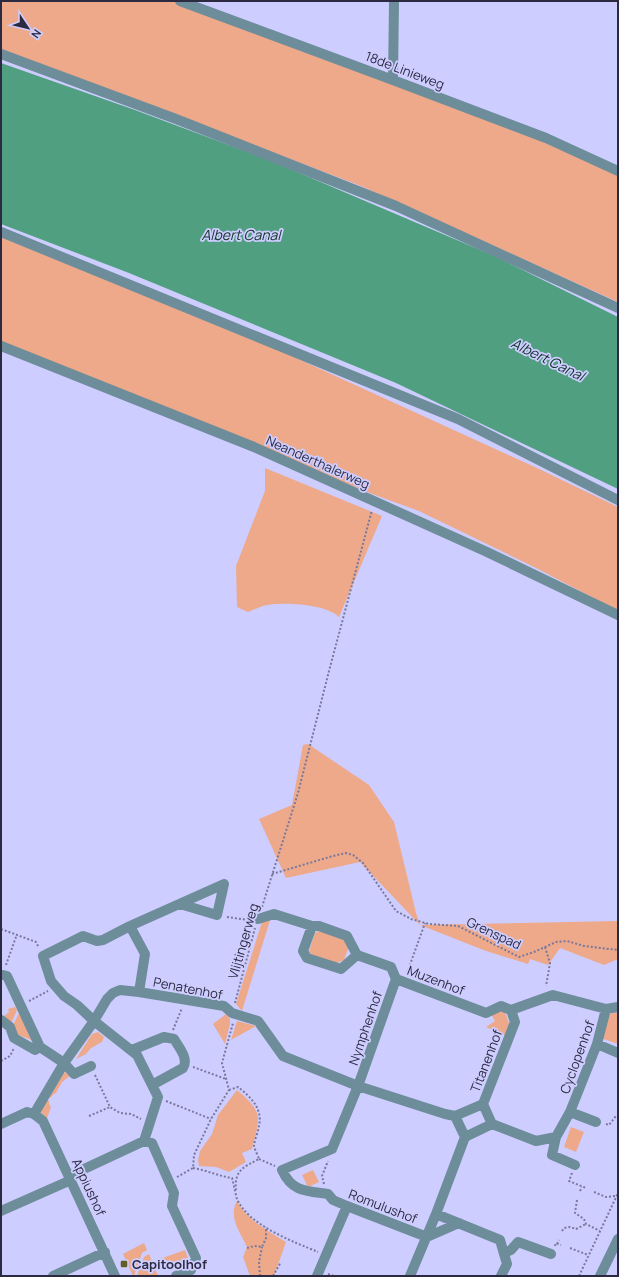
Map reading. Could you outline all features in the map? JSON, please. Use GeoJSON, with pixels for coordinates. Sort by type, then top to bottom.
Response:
{"type":"FeatureCollection","features":[{"type":"Feature","properties":{"kind":"street","name":"18de Linieweg"},"geometry":{"type":"LineString","coordinates":[[180,1],[546,138],[618,171]]}},
{"type":"Feature","properties":{"kind":"street"},"geometry":{"type":"LineString","coordinates":[[393,80],[394,1]]}},
{"type":"Feature","properties":{"kind":"street"},"geometry":{"type":"LineString","coordinates":[[1,54],[176,119],[396,206],[618,308]]}},
{"type":"Feature","properties":{"kind":"street"},"geometry":{"type":"LineString","coordinates":[[1,232],[458,418],[618,500]]}},
{"type":"Feature","properties":{"kind":"street","name":"Neanderthalerweg"},"geometry":{"type":"LineString","coordinates":[[1,346],[254,447],[487,552],[598,604],[618,615]]}},
{"type":"Feature","properties":{"kind":"street"},"geometry":{"type":"LineString","coordinates":[[144,1141],[158,1098],[137,1055],[64,996],[51,981],[43,956],[83,936],[97,941],[103,940],[130,926],[224,884],[217,915],[180,904]]}},
{"type":"Feature","properties":{"kind":"street"},"geometry":{"type":"LineString","coordinates":[[258,921],[274,914],[312,926],[319,926],[347,936],[357,956],[341,969],[307,958],[304,951],[312,926]]}},
{"type":"Feature","properties":{"kind":"street"},"geometry":{"type":"LineString","coordinates":[[130,926],[145,954],[139,992]]}},
{"type":"Feature","properties":{"kind":"street","name":"Muzenhof"},"geometry":{"type":"LineString","coordinates":[[357,956],[391,967],[400,980],[486,1013],[501,1006],[512,1010]]}},
{"type":"Feature","properties":{"kind":"street"},"geometry":{"type":"LineString","coordinates":[[2,975],[6,976],[40,1047],[64,1063],[74,1074],[91,1066]]}},
{"type":"Feature","properties":{"kind":"street","name":"Nymphenhof"},"geometry":{"type":"LineString","coordinates":[[358,1086],[400,980]]}},
{"type":"Feature","properties":{"kind":"street","name":"Penatenhof"},"geometry":{"type":"LineString","coordinates":[[34,1114],[64,1063],[108,999],[120,990],[224,1006],[232,1013],[258,1021],[283,1056],[358,1086],[455,1116]]}},
{"type":"Feature","properties":{"kind":"street"},"geometry":{"type":"LineString","coordinates":[[512,1010],[552,995],[606,1009],[618,1007]]}},
{"type":"Feature","properties":{"kind":"street","name":"Cyclopenhof"},"geometry":{"type":"LineString","coordinates":[[575,1164],[552,1155],[556,1137],[570,1112],[597,1044],[606,1009]]}},
{"type":"Feature","properties":{"kind":"street","name":"Titanenhof"},"geometry":{"type":"LineString","coordinates":[[455,1116],[483,1104],[514,1022],[512,1010]]}},
{"type":"Feature","properties":{"kind":"street"},"geometry":{"type":"LineString","coordinates":[[1,1020],[10,1027],[14,1038],[35,1050],[40,1047]]}},
{"type":"Feature","properties":{"kind":"street"},"geometry":{"type":"LineString","coordinates":[[132,1050],[164,1037],[174,1039],[185,1059],[185,1064],[183,1068],[152,1085]]}},
{"type":"Feature","properties":{"kind":"street"},"geometry":{"type":"LineString","coordinates":[[597,1044],[618,1053]]}},
{"type":"Feature","properties":{"kind":"street"},"geometry":{"type":"LineString","coordinates":[[328,1194],[304,1191],[294,1186],[287,1180],[282,1170],[332,1149],[358,1086]]}},
{"type":"Feature","properties":{"kind":"street"},"geometry":{"type":"LineString","coordinates":[[483,1104],[492,1124],[536,1141],[556,1137]]}},
{"type":"Feature","properties":{"kind":"street"},"geometry":{"type":"LineString","coordinates":[[1,1124],[26,1112],[34,1114]]}},
{"type":"Feature","properties":{"kind":"street","name":"Cyclopenhof"},"geometry":{"type":"LineString","coordinates":[[570,1112],[596,1122]]}},
{"type":"Feature","properties":{"kind":"street","name":"Appiushof"},"geometry":{"type":"LineString","coordinates":[[34,1114],[43,1121],[116,1276]]}},
{"type":"Feature","properties":{"kind":"street"},"geometry":{"type":"LineString","coordinates":[[455,1116],[465,1137]]}},
{"type":"Feature","properties":{"kind":"street"},"geometry":{"type":"LineString","coordinates":[[410,1276],[436,1214],[465,1137],[492,1124]]}},
{"type":"Feature","properties":{"kind":"street"},"geometry":{"type":"LineString","coordinates":[[1,1211],[144,1141],[152,1143],[174,1192],[172,1206],[196,1258],[192,1273],[176,1276]]}},
{"type":"Feature","properties":{"kind":"street","name":"Romulushof"},"geometry":{"type":"LineString","coordinates":[[328,1194],[333,1200],[426,1237]]}},
{"type":"Feature","properties":{"kind":"street"},"geometry":{"type":"LineString","coordinates":[[317,1276],[347,1206]]}},
{"type":"Feature","properties":{"kind":"street"},"geometry":{"type":"LineString","coordinates":[[436,1214],[500,1240],[507,1264],[501,1276]]}},
{"type":"Feature","properties":{"kind":"street"},"geometry":{"type":"LineString","coordinates":[[426,1237],[459,1223]]}},
{"type":"Feature","properties":{"kind":"street"},"geometry":{"type":"LineString","coordinates":[[600,1276],[618,1239]]}},
{"type":"Feature","properties":{"kind":"street"},"geometry":{"type":"LineString","coordinates":[[504,1253],[511,1250],[518,1242],[551,1254]]}},
{"type":"Feature","properties":{"kind":"street"},"geometry":{"type":"LineString","coordinates":[[53,1276],[65,1273],[105,1252]]}},
{"type":"Feature","properties":{"kind":"path","name":"Vlijtingerweg"},"geometry":{"type":"LineString","coordinates":[[228,1090],[222,1063],[233,1023],[232,1013],[272,874],[298,793],[329,671],[375,502]]}},
{"type":"Feature","properties":{"kind":"path","name":"Grenspad"},"geometry":{"type":"LineString","coordinates":[[272,874],[346,853],[353,855],[363,863],[396,911],[411,919],[425,923],[458,926],[519,957],[556,942],[567,941],[584,946],[618,950]]}},
{"type":"Feature","properties":{"kind":"path"},"geometry":{"type":"LineString","coordinates":[[217,915],[258,921]]}},
{"type":"Feature","properties":{"kind":"path"},"geometry":{"type":"LineString","coordinates":[[400,980],[425,923]]}},
{"type":"Feature","properties":{"kind":"path"},"geometry":{"type":"LineString","coordinates":[[1,929],[36,942],[43,956]]}},
{"type":"Feature","properties":{"kind":"path"},"geometry":{"type":"LineString","coordinates":[[2,975],[17,934]]}},
{"type":"Feature","properties":{"kind":"path"},"geometry":{"type":"LineString","coordinates":[[543,999],[550,962],[545,947]]}},
{"type":"Feature","properties":{"kind":"path"},"geometry":{"type":"LineString","coordinates":[[20,1005],[56,987]]}},
{"type":"Feature","properties":{"kind":"path"},"geometry":{"type":"LineString","coordinates":[[170,1038],[186,1000]]}},
{"type":"Feature","properties":{"kind":"path"},"geometry":{"type":"LineString","coordinates":[[1,1061],[10,1056],[17,1040]]}},
{"type":"Feature","properties":{"kind":"path"},"geometry":{"type":"LineString","coordinates":[[185,1064],[226,1079]]}},
{"type":"Feature","properties":{"kind":"path"},"geometry":{"type":"LineString","coordinates":[[91,1066],[110,1107],[120,1113],[131,1114],[150,1123]]}},
{"type":"Feature","properties":{"kind":"path"},"geometry":{"type":"LineString","coordinates":[[193,1168],[194,1155],[211,1119],[228,1090],[238,1087],[250,1097],[256,1105],[260,1115],[260,1124],[254,1146],[259,1159],[282,1170]]}},
{"type":"Feature","properties":{"kind":"path"},"geometry":{"type":"LineString","coordinates":[[158,1098],[211,1119]]}},
{"type":"Feature","properties":{"kind":"path"},"geometry":{"type":"LineString","coordinates":[[89,1116],[110,1107]]}},
{"type":"Feature","properties":{"kind":"path"},"geometry":{"type":"LineString","coordinates":[[596,1122],[609,1125],[616,1116],[618,1116]]}},
{"type":"Feature","properties":{"kind":"path"},"geometry":{"type":"LineString","coordinates":[[328,1194],[322,1176],[332,1149]]}},
{"type":"Feature","properties":{"kind":"path"},"geometry":{"type":"LineString","coordinates":[[238,1199],[236,1187],[237,1176],[242,1168],[259,1159]]}},
{"type":"Feature","properties":{"kind":"path"},"geometry":{"type":"LineString","coordinates":[[575,1164],[569,1181],[586,1188]]}},
{"type":"Feature","properties":{"kind":"path"},"geometry":{"type":"LineString","coordinates":[[169,1182],[193,1168],[232,1178],[238,1199],[244,1210],[256,1220],[286,1239],[326,1255]]}},
{"type":"Feature","properties":{"kind":"path"},"geometry":{"type":"LineString","coordinates":[[580,1191],[582,1187]]}},
{"type":"Feature","properties":{"kind":"path"},"geometry":{"type":"LineString","coordinates":[[594,1192],[606,1197],[617,1195]]}},
{"type":"Feature","properties":{"kind":"path"},"geometry":{"type":"LineString","coordinates":[[579,1276],[617,1195]]}},
{"type":"Feature","properties":{"kind":"path"},"geometry":{"type":"LineString","coordinates":[[577,1200],[575,1213],[584,1219],[586,1224],[600,1231]]}},
{"type":"Feature","properties":{"kind":"path"},"geometry":{"type":"LineString","coordinates":[[562,1231],[564,1228],[570,1226],[576,1229],[586,1224]]}},
{"type":"Feature","properties":{"kind":"path"},"geometry":{"type":"LineString","coordinates":[[260,1276],[259,1262],[262,1247],[266,1238],[266,1226]]}},
{"type":"Feature","properties":{"kind":"path"},"geometry":{"type":"LineString","coordinates":[[557,1244],[559,1240]]}},
{"type":"Feature","properties":{"kind":"path"},"geometry":{"type":"LineString","coordinates":[[246,1248],[254,1246],[262,1247]]}},
{"type":"Feature","properties":{"kind":"path"},"geometry":{"type":"LineString","coordinates":[[570,1248],[588,1255]]}},
{"type":"Feature","properties":{"kind":"path"},"geometry":{"type":"LineString","coordinates":[[273,1276],[281,1262]]}},
{"type":"Feature","properties":{"kind":"shaded area"},"geometry":{"type":"Polygon","coordinates":[[[1,1],[175,1],[255,30],[537,139],[618,175],[618,302],[361,186],[1,49],[1,1]]]}},
{"type":"Feature","properties":{"kind":"shaded area"},"geometry":{"type":"Polygon","coordinates":[[[1,237],[259,341],[537,468],[618,507],[618,611],[538,569],[419,511],[290,461],[1,343],[1,237]]]}},
{"type":"Feature","properties":{"kind":"shaded area"},"geometry":{"type":"Polygon","coordinates":[[[265,468],[382,516],[339,617],[324,609],[314,606],[280,604],[263,606],[248,612],[237,607],[236,566],[265,491],[265,468]]]}},
{"type":"Feature","properties":{"kind":"shaded area"},"geometry":{"type":"Polygon","coordinates":[[[308,744],[369,785],[394,822],[420,925],[360,862],[286,878],[259,819],[292,805],[303,745],[308,744]]]}},
{"type":"Feature","properties":{"kind":"shaded area"},"geometry":{"type":"Polygon","coordinates":[[[271,917],[242,1011],[236,1004],[262,922],[271,917]]]}},
{"type":"Feature","properties":{"kind":"shaded area"},"geometry":{"type":"Polygon","coordinates":[[[618,921],[618,959],[604,965],[560,948],[548,965],[530,959],[528,964],[486,951],[420,925],[618,921]]]}},
{"type":"Feature","properties":{"kind":"shaded area"},"geometry":{"type":"Polygon","coordinates":[[[321,930],[345,939],[349,946],[344,960],[337,963],[312,955],[309,951],[315,933],[321,930]]]}},
{"type":"Feature","properties":{"kind":"shaded area"},"geometry":{"type":"Polygon","coordinates":[[[15,1007],[17,1010],[11,1024],[3,1017],[9,1012],[8,1009],[15,1007]]]}},
{"type":"Feature","properties":{"kind":"shaded area"},"geometry":{"type":"Polygon","coordinates":[[[499,1009],[505,1012],[510,1026],[507,1036],[486,1027],[495,1021],[491,1014],[499,1009]]]}},
{"type":"Feature","properties":{"kind":"shaded area"},"geometry":{"type":"Polygon","coordinates":[[[20,1011],[34,1041],[16,1034],[12,1027],[20,1011]]]}},
{"type":"Feature","properties":{"kind":"shaded area"},"geometry":{"type":"Polygon","coordinates":[[[618,1012],[618,1044],[601,1038],[610,1014],[618,1012]]]}},
{"type":"Feature","properties":{"kind":"shaded area"},"geometry":{"type":"Polygon","coordinates":[[[226,1014],[230,1019],[230,1024],[225,1044],[213,1024],[226,1014]]]}},
{"type":"Feature","properties":{"kind":"shaded area"},"geometry":{"type":"Polygon","coordinates":[[[237,1021],[256,1026],[231,1040],[237,1021]]]}},
{"type":"Feature","properties":{"kind":"shaded area"},"geometry":{"type":"Polygon","coordinates":[[[98,1032],[104,1037],[102,1042],[91,1048],[86,1054],[76,1059],[92,1034],[98,1032]]]}},
{"type":"Feature","properties":{"kind":"shaded area"},"geometry":{"type":"Polygon","coordinates":[[[63,1071],[70,1076],[62,1082],[56,1093],[50,1098],[48,1096],[63,1071]]]}},
{"type":"Feature","properties":{"kind":"shaded area"},"geometry":{"type":"Polygon","coordinates":[[[237,1090],[251,1103],[258,1116],[252,1149],[242,1153],[246,1162],[229,1172],[216,1167],[199,1166],[198,1160],[200,1151],[212,1134],[218,1115],[237,1090]]]}},
{"type":"Feature","properties":{"kind":"shaded area"},"geometry":{"type":"Polygon","coordinates":[[[46,1099],[49,1101],[51,1107],[47,1118],[39,1111],[46,1099]]]}},
{"type":"Feature","properties":{"kind":"shaded area"},"geometry":{"type":"Polygon","coordinates":[[[571,1127],[584,1132],[576,1152],[564,1147],[571,1127]]]}},
{"type":"Feature","properties":{"kind":"shaded area"},"geometry":{"type":"Polygon","coordinates":[[[313,1170],[319,1182],[308,1187],[302,1175],[313,1170]]]}},
{"type":"Feature","properties":{"kind":"shaded area"},"geometry":{"type":"Polygon","coordinates":[[[237,1201],[246,1214],[265,1229],[286,1242],[274,1276],[250,1276],[243,1257],[247,1247],[234,1219],[237,1201]]]}},
{"type":"Feature","properties":{"kind":"shaded area"},"geometry":{"type":"Polygon","coordinates":[[[144,1243],[147,1250],[142,1253],[133,1276],[123,1254],[144,1243]]]}},
{"type":"Feature","properties":{"kind":"shaded area"},"geometry":{"type":"Polygon","coordinates":[[[185,1250],[188,1258],[160,1268],[157,1260],[185,1250]]]}},
{"type":"Feature","properties":{"kind":"shaded area"},"geometry":{"type":"Polygon","coordinates":[[[149,1254],[158,1276],[137,1276],[144,1257],[149,1254]]]}},
{"type":"Feature","properties":{"kind":"water","name":"Albert Canal"},"geometry":{"type":"Polygon","coordinates":[[[1,63],[135,110],[269,160],[492,255],[618,317],[618,489],[396,383],[129,273],[1,224],[1,63]]]}},
{"type":"Feature","properties":{"kind":"place","name":"Capitoolhof"},"geometry":{"type":"Point","coordinates":[124,1264]}}]}
